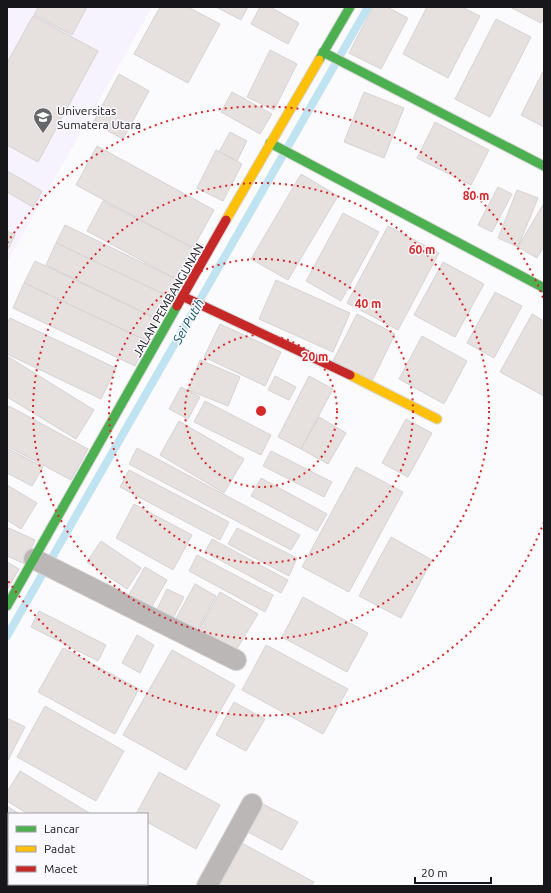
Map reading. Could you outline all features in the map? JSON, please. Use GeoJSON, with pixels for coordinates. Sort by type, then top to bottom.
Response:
{"type":"FeatureCollection","features":[{"type":"Feature","properties":{"kind":"street","name":"JALAN PEMBANGUNAN"},"geometry":{"type":"LineString","coordinates":[[7,606],[42,563],[186,298],[273,144],[327,55],[350,7]]}},
{"type":"Feature","properties":{"kind":"street"},"geometry":{"type":"LineString","coordinates":[[327,55],[544,166]]}},
{"type":"Feature","properties":{"kind":"street"},"geometry":{"type":"LineString","coordinates":[[273,144],[544,288]]}},
{"type":"Feature","properties":{"kind":"street"},"geometry":{"type":"LineString","coordinates":[[186,298],[384,391],[437,419]]}},
{"type":"Feature","properties":{"kind":"street"},"geometry":{"type":"LineString","coordinates":[[42,563],[236,660]]}},
{"type":"Feature","properties":{"kind":"street"},"geometry":{"type":"LineString","coordinates":[[207,886],[252,804]]}},
{"type":"Feature","properties":{"kind":"shaded area","name":"Universitas Sumatera Utara"},"geometry":{"type":"Polygon","coordinates":[[[7,7],[152,7],[7,262],[7,7]]]}},
{"type":"Feature","properties":{"kind":"building"},"geometry":{"type":"Polygon","coordinates":[[[38,7],[87,7],[72,35],[34,15],[38,7]]]}},
{"type":"Feature","properties":{"kind":"building"},"geometry":{"type":"Polygon","coordinates":[[[160,7],[188,7],[220,24],[188,83],[134,54],[160,7]]]}},
{"type":"Feature","properties":{"kind":"building"},"geometry":{"type":"Polygon","coordinates":[[[216,7],[248,7],[241,20],[216,7]]]}},
{"type":"Feature","properties":{"kind":"building"},"geometry":{"type":"Polygon","coordinates":[[[260,7],[270,7],[299,23],[288,44],[251,24],[260,7]]]}},
{"type":"Feature","properties":{"kind":"building"},"geometry":{"type":"Polygon","coordinates":[[[373,7],[387,7],[408,18],[381,69],[349,53],[373,7]]]}},
{"type":"Feature","properties":{"kind":"building"},"geometry":{"type":"Polygon","coordinates":[[[427,7],[462,7],[480,16],[448,78],[403,54],[427,7]]]}},
{"type":"Feature","properties":{"kind":"building"},"geometry":{"type":"Polygon","coordinates":[[[510,7],[544,7],[544,18],[541,23],[510,7]]]}},
{"type":"Feature","properties":{"kind":"building"},"geometry":{"type":"Polygon","coordinates":[[[33,16],[98,51],[38,162],[7,145],[7,63],[33,16]]]}},
{"type":"Feature","properties":{"kind":"building"},"geometry":{"type":"Polygon","coordinates":[[[496,19],[531,37],[490,117],[455,99],[496,19]]]}},
{"type":"Feature","properties":{"kind":"building"},"geometry":{"type":"Polygon","coordinates":[[[270,50],[297,64],[274,110],[247,97],[270,50]]]}},
{"type":"Feature","properties":{"kind":"building"},"geometry":{"type":"Polygon","coordinates":[[[544,70],[544,127],[521,115],[544,70]]]}},
{"type":"Feature","properties":{"kind":"building"},"geometry":{"type":"Polygon","coordinates":[[[119,74],[149,91],[123,139],[93,123],[119,74]]]}},
{"type":"Feature","properties":{"kind":"building"},"geometry":{"type":"Polygon","coordinates":[[[232,92],[272,114],[260,134],[221,112],[232,92]]]}},
{"type":"Feature","properties":{"kind":"building"},"geometry":{"type":"Polygon","coordinates":[[[364,92],[404,108],[384,158],[344,142],[364,92]]]}},
{"type":"Feature","properties":{"kind":"building"},"geometry":{"type":"Polygon","coordinates":[[[435,122],[489,150],[471,185],[417,158],[435,122]]]}},
{"type":"Feature","properties":{"kind":"building"},"geometry":{"type":"Polygon","coordinates":[[[230,132],[247,141],[237,161],[219,152],[230,132]]]}},
{"type":"Feature","properties":{"kind":"building"},"geometry":{"type":"Polygon","coordinates":[[[97,146],[214,210],[193,248],[76,185],[97,146]]]}},
{"type":"Feature","properties":{"kind":"building"},"geometry":{"type":"Polygon","coordinates":[[[216,150],[242,164],[223,201],[197,188],[216,150]]]}},
{"type":"Feature","properties":{"kind":"building"},"geometry":{"type":"Polygon","coordinates":[[[7,171],[42,191],[33,207],[7,192],[7,171]]]}},
{"type":"Feature","properties":{"kind":"building"},"geometry":{"type":"Polygon","coordinates":[[[301,174],[338,196],[288,280],[251,259],[301,174]]]}},
{"type":"Feature","properties":{"kind":"building"},"geometry":{"type":"Polygon","coordinates":[[[498,187],[512,194],[492,232],[478,225],[498,187]]]}},
{"type":"Feature","properties":{"kind":"building"},"geometry":{"type":"Polygon","coordinates":[[[517,190],[538,198],[518,247],[498,238],[517,190]]]}},
{"type":"Feature","properties":{"kind":"building"},"geometry":{"type":"Polygon","coordinates":[[[103,201],[193,248],[176,279],[87,231],[103,201]]]}},
{"type":"Feature","properties":{"kind":"building"},"geometry":{"type":"Polygon","coordinates":[[[544,203],[544,246],[537,258],[518,247],[544,203]]]}},
{"type":"Feature","properties":{"kind":"building"},"geometry":{"type":"Polygon","coordinates":[[[343,213],[379,232],[341,301],[306,281],[343,213]]]}},
{"type":"Feature","properties":{"kind":"building"},"geometry":{"type":"Polygon","coordinates":[[[65,225],[176,279],[168,296],[56,243],[65,225]]]}},
{"type":"Feature","properties":{"kind":"building"},"geometry":{"type":"Polygon","coordinates":[[[388,226],[439,253],[398,330],[347,303],[388,226]]]}},
{"type":"Feature","properties":{"kind":"building"},"geometry":{"type":"Polygon","coordinates":[[[7,231],[15,235],[7,251],[7,231]]]}},
{"type":"Feature","properties":{"kind":"building"},"geometry":{"type":"Polygon","coordinates":[[[56,243],[168,296],[157,319],[46,265],[56,243]]]}},
{"type":"Feature","properties":{"kind":"building"},"geometry":{"type":"Polygon","coordinates":[[[35,261],[157,319],[147,341],[24,283],[35,261]]]}},
{"type":"Feature","properties":{"kind":"building"},"geometry":{"type":"Polygon","coordinates":[[[443,262],[484,284],[455,337],[414,315],[443,262]]]}},
{"type":"Feature","properties":{"kind":"building"},"geometry":{"type":"Polygon","coordinates":[[[276,280],[350,313],[333,352],[259,319],[276,280]]]}},
{"type":"Feature","properties":{"kind":"building"},"geometry":{"type":"Polygon","coordinates":[[[24,283],[147,341],[135,366],[13,308],[24,283]]]}},
{"type":"Feature","properties":{"kind":"building"},"geometry":{"type":"Polygon","coordinates":[[[495,292],[522,306],[494,358],[467,343],[495,292]]]}},
{"type":"Feature","properties":{"kind":"building"},"geometry":{"type":"Polygon","coordinates":[[[357,314],[395,334],[372,381],[333,361],[357,314]]]}},
{"type":"Feature","properties":{"kind":"building"},"geometry":{"type":"Polygon","coordinates":[[[532,314],[544,321],[544,396],[500,372],[532,314]]]}},
{"type":"Feature","properties":{"kind":"building"},"geometry":{"type":"Polygon","coordinates":[[[10,318],[116,368],[101,399],[7,354],[7,324],[10,318]]]}},
{"type":"Feature","properties":{"kind":"building"},"geometry":{"type":"Polygon","coordinates":[[[220,324],[281,352],[265,386],[204,357],[220,324]]]}},
{"type":"Feature","properties":{"kind":"building"},"geometry":{"type":"Polygon","coordinates":[[[422,336],[467,361],[444,404],[399,379],[422,336]]]}},
{"type":"Feature","properties":{"kind":"building"},"geometry":{"type":"Polygon","coordinates":[[[7,356],[94,410],[76,439],[7,397],[7,356]]]}},
{"type":"Feature","properties":{"kind":"building"},"geometry":{"type":"Polygon","coordinates":[[[200,360],[240,377],[228,406],[188,390],[200,360]]]}},
{"type":"Feature","properties":{"kind":"building"},"geometry":{"type":"Polygon","coordinates":[[[275,376],[296,387],[289,400],[268,390],[275,376]]]}},
{"type":"Feature","properties":{"kind":"building"},"geometry":{"type":"Polygon","coordinates":[[[309,376],[333,389],[301,449],[278,437],[309,376]]]}},
{"type":"Feature","properties":{"kind":"building"},"geometry":{"type":"Polygon","coordinates":[[[181,387],[200,397],[188,419],[169,409],[181,387]]]}},
{"type":"Feature","properties":{"kind":"building"},"geometry":{"type":"Polygon","coordinates":[[[205,401],[271,435],[261,455],[194,422],[205,401]]]}},
{"type":"Feature","properties":{"kind":"building"},"geometry":{"type":"Polygon","coordinates":[[[9,406],[88,449],[71,480],[7,446],[7,410],[9,406]]]}},
{"type":"Feature","properties":{"kind":"building"},"geometry":{"type":"Polygon","coordinates":[[[319,417],[346,433],[328,464],[301,449],[319,417]]]}},
{"type":"Feature","properties":{"kind":"building"},"geometry":{"type":"Polygon","coordinates":[[[406,419],[432,433],[408,477],[382,463],[406,419]]]}},
{"type":"Feature","properties":{"kind":"building"},"geometry":{"type":"Polygon","coordinates":[[[179,421],[244,459],[224,493],[160,455],[179,421]]]}},
{"type":"Feature","properties":{"kind":"building"},"geometry":{"type":"Polygon","coordinates":[[[7,448],[43,467],[32,486],[7,473],[7,448]]]}},
{"type":"Feature","properties":{"kind":"building"},"geometry":{"type":"Polygon","coordinates":[[[137,448],[300,535],[291,550],[129,464],[137,448]]]}},
{"type":"Feature","properties":{"kind":"building"},"geometry":{"type":"Polygon","coordinates":[[[271,451],[332,482],[324,497],[263,466],[271,451]]]}},
{"type":"Feature","properties":{"kind":"building"},"geometry":{"type":"Polygon","coordinates":[[[356,467],[403,492],[349,592],[302,567],[356,467]]]}},
{"type":"Feature","properties":{"kind":"building"},"geometry":{"type":"Polygon","coordinates":[[[129,470],[229,522],[220,540],[120,487],[129,470]]]}},
{"type":"Feature","properties":{"kind":"building"},"geometry":{"type":"Polygon","coordinates":[[[261,478],[327,514],[317,531],[251,496],[261,478]]]}},
{"type":"Feature","properties":{"kind":"building"},"geometry":{"type":"Polygon","coordinates":[[[7,485],[37,503],[21,529],[7,520],[7,485]]]}},
{"type":"Feature","properties":{"kind":"building"},"geometry":{"type":"Polygon","coordinates":[[[134,504],[192,535],[173,570],[116,538],[134,504]]]}},
{"type":"Feature","properties":{"kind":"building"},"geometry":{"type":"Polygon","coordinates":[[[9,528],[35,540],[25,564],[7,556],[7,533],[9,528]]]}},
{"type":"Feature","properties":{"kind":"building"},"geometry":{"type":"Polygon","coordinates":[[[237,528],[297,558],[289,576],[228,544],[237,528]]]}},
{"type":"Feature","properties":{"kind":"building"},"geometry":{"type":"Polygon","coordinates":[[[391,537],[432,560],[401,618],[359,596],[391,537]]]}},
{"type":"Feature","properties":{"kind":"building"},"geometry":{"type":"Polygon","coordinates":[[[212,539],[288,580],[281,593],[205,552],[212,539]]]}},
{"type":"Feature","properties":{"kind":"building"},"geometry":{"type":"Polygon","coordinates":[[[101,541],[141,568],[127,589],[87,562],[101,541]]]}},
{"type":"Feature","properties":{"kind":"building"},"geometry":{"type":"Polygon","coordinates":[[[197,555],[273,595],[265,612],[189,571],[197,555]]]}},
{"type":"Feature","properties":{"kind":"building"},"geometry":{"type":"Polygon","coordinates":[[[7,562],[19,569],[7,590],[7,562]]]}},
{"type":"Feature","properties":{"kind":"building"},"geometry":{"type":"Polygon","coordinates":[[[145,567],[167,580],[148,613],[126,600],[145,567]]]}},
{"type":"Feature","properties":{"kind":"building"},"geometry":{"type":"Polygon","coordinates":[[[195,584],[216,596],[195,634],[174,622],[195,584]]]}},
{"type":"Feature","properties":{"kind":"building"},"geometry":{"type":"Polygon","coordinates":[[[167,589],[184,597],[170,624],[154,615],[167,589]]]}},
{"type":"Feature","properties":{"kind":"building"},"geometry":{"type":"Polygon","coordinates":[[[220,592],[258,614],[235,652],[198,631],[220,592]]]}},
{"type":"Feature","properties":{"kind":"building"},"geometry":{"type":"Polygon","coordinates":[[[303,597],[368,633],[347,672],[282,637],[303,597]]]}},
{"type":"Feature","properties":{"kind":"building"},"geometry":{"type":"Polygon","coordinates":[[[39,611],[106,645],[98,661],[31,627],[39,611]]]}},
{"type":"Feature","properties":{"kind":"building"},"geometry":{"type":"Polygon","coordinates":[[[137,635],[154,645],[140,673],[122,663],[137,635]]]}},
{"type":"Feature","properties":{"kind":"building"},"geometry":{"type":"Polygon","coordinates":[[[266,645],[348,689],[323,734],[242,690],[266,645]]]}},
{"type":"Feature","properties":{"kind":"building"},"geometry":{"type":"Polygon","coordinates":[[[63,648],[139,689],[115,734],[38,692],[63,648]]]}},
{"type":"Feature","properties":{"kind":"building"},"geometry":{"type":"Polygon","coordinates":[[[172,650],[235,685],[186,770],[123,735],[172,650]]]}},
{"type":"Feature","properties":{"kind":"building"},"geometry":{"type":"Polygon","coordinates":[[[234,702],[265,719],[246,751],[216,735],[234,702]]]}},
{"type":"Feature","properties":{"kind":"building"},"geometry":{"type":"Polygon","coordinates":[[[45,706],[124,751],[96,801],[17,757],[45,706]]]}},
{"type":"Feature","properties":{"kind":"building"},"geometry":{"type":"Polygon","coordinates":[[[7,718],[25,727],[7,762],[7,718]]]}},
{"type":"Feature","properties":{"kind":"building"},"geometry":{"type":"Polygon","coordinates":[[[20,771],[89,813],[26,813],[7,801],[7,792],[20,771]]]}},
{"type":"Feature","properties":{"kind":"building"},"geometry":{"type":"Polygon","coordinates":[[[159,772],[220,805],[196,849],[148,823],[148,813],[137,813],[159,772]]]}},
{"type":"Feature","properties":{"kind":"building"},"geometry":{"type":"Polygon","coordinates":[[[259,802],[298,822],[282,850],[244,830],[259,802]]]}},
{"type":"Feature","properties":{"kind":"building"},"geometry":{"type":"Polygon","coordinates":[[[7,806],[18,813],[8,813],[7,831],[7,806]]]}},
{"type":"Feature","properties":{"kind":"building"},"geometry":{"type":"Polygon","coordinates":[[[7,836],[8,860],[7,862],[7,836]]]}},
{"type":"Feature","properties":{"kind":"building"},"geometry":{"type":"Polygon","coordinates":[[[238,841],[314,882],[311,886],[214,886],[238,841]]]}},
{"type":"Feature","properties":{"kind":"building"},"geometry":{"type":"Polygon","coordinates":[[[8,869],[8,882],[7,881],[8,869]]]}},
{"type":"Feature","properties":{"kind":"building"},"geometry":{"type":"Polygon","coordinates":[[[14,885],[56,886],[16,886],[14,885]]]}},
{"type":"Feature","properties":{"kind":"building"},"geometry":{"type":"Polygon","coordinates":[[[148,885],[150,886],[102,886],[148,885]]]}},
{"type":"Feature","properties":{"kind":"waterway","name":"Sei Putih"},"geometry":{"type":"LineString","coordinates":[[7,636],[368,7]]}},
{"type":"Feature","properties":{"kind":"traffic: fast"},"geometry":{"type":"LineString","coordinates":[[319,60],[350,7]]}},
{"type":"Feature","properties":{"kind":"traffic: fast"},"geometry":{"type":"LineString","coordinates":[[323,52],[544,166]]}},
{"type":"Feature","properties":{"kind":"traffic: fast"},"geometry":{"type":"LineString","coordinates":[[270,143],[544,288]]}},
{"type":"Feature","properties":{"kind":"traffic: fast"},"geometry":{"type":"LineString","coordinates":[[7,606],[177,306]]}},
{"type":"Feature","properties":{"kind":"traffic: slow"},"geometry":{"type":"LineString","coordinates":[[226,220],[319,60]]}},
{"type":"Feature","properties":{"kind":"traffic: slow"},"geometry":{"type":"LineString","coordinates":[[350,375],[437,419]]}},
{"type":"Feature","properties":{"kind":"traffic: jam"},"geometry":{"type":"LineString","coordinates":[[177,306],[226,220]]}},
{"type":"Feature","properties":{"kind":"traffic: jam"},"geometry":{"type":"LineString","coordinates":[[184,297],[350,375]]}},
{"type":"Feature","properties":{"kind":"place","name":"Universitas Sumatera Utara"},"geometry":{"type":"Point","coordinates":[43,134]}}]}
